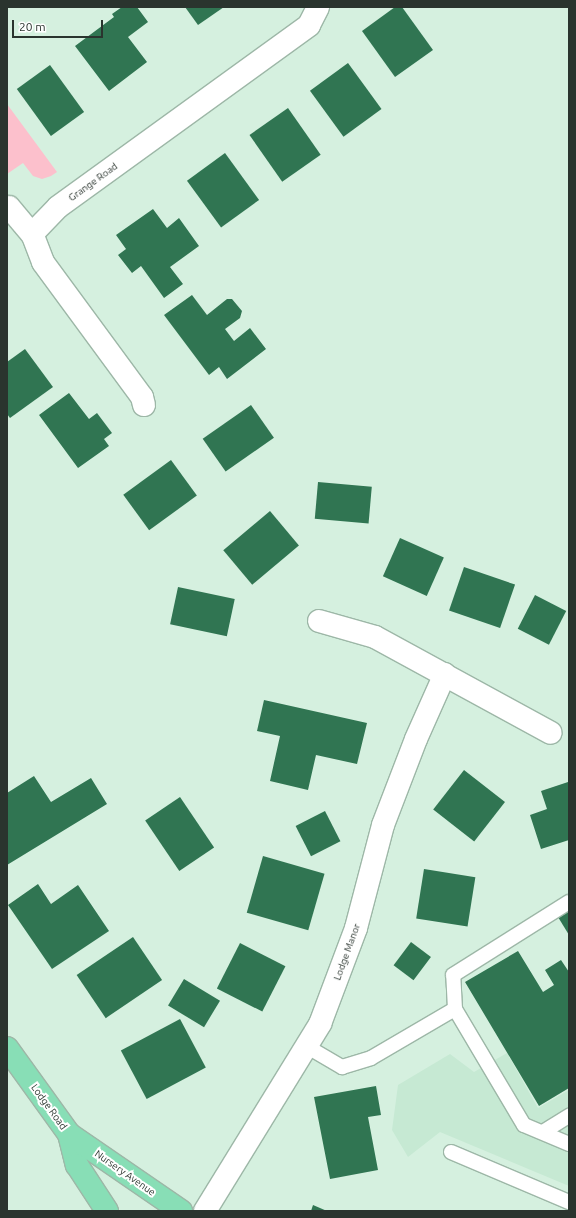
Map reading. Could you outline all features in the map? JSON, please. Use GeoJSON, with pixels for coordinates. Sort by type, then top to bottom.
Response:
{"type":"FeatureCollection","features":[{"type":"Feature","properties":{"kind":"main road","name":"Lodge Road"},"geometry":{"type":"LineString","coordinates":[[7,1048],[69,1134],[77,1165],[107,1211]]}},
{"type":"Feature","properties":{"kind":"main road","name":"Nursery Avenue"},"geometry":{"type":"LineString","coordinates":[[69,1134],[181,1211]]}},
{"type":"Feature","properties":{"kind":"street","name":"Grange Road"},"geometry":{"type":"LineString","coordinates":[[32,234],[58,207],[309,26],[318,7]]}},
{"type":"Feature","properties":{"kind":"street"},"geometry":{"type":"LineString","coordinates":[[9,207],[32,234],[43,262],[142,397],[144,405]]}},
{"type":"Feature","properties":{"kind":"street"},"geometry":{"type":"LineString","coordinates":[[320,621],[375,637],[551,733]]}},
{"type":"Feature","properties":{"kind":"street","name":"Lodge Manor"},"geometry":{"type":"LineString","coordinates":[[205,1211],[320,1024],[356,928],[383,825],[416,739],[445,674]]}},
{"type":"Feature","properties":{"kind":"lane"},"geometry":{"type":"LineString","coordinates":[[569,902],[453,975],[455,1009],[524,1125],[569,1144]]}},
{"type":"Feature","properties":{"kind":"lane"},"geometry":{"type":"LineString","coordinates":[[306,1046],[342,1067],[371,1058],[455,1009]]}},
{"type":"Feature","properties":{"kind":"lane"},"geometry":{"type":"LineString","coordinates":[[543,1132],[569,1116]]}},
{"type":"Feature","properties":{"kind":"lane"},"geometry":{"type":"LineString","coordinates":[[451,1152],[569,1202]]}},
{"type":"Feature","properties":{"kind":"shaded area"},"geometry":{"type":"Polygon","coordinates":[[[7,104],[57,172],[42,179],[33,176],[23,163],[7,174],[7,104]]]}},
{"type":"Feature","properties":{"kind":"shaded area"},"geometry":{"type":"Polygon","coordinates":[[[507,1053],[538,1108],[569,1090],[569,1186],[440,1132],[408,1157],[392,1130],[398,1085],[450,1054],[474,1072],[507,1053]]]}},
{"type":"Feature","properties":{"kind":"building"},"geometry":{"type":"Polygon","coordinates":[[[122,7],[137,7],[148,22],[128,37],[147,62],[109,91],[75,46],[114,17],[112,14],[122,7]]]}},
{"type":"Feature","properties":{"kind":"building"},"geometry":{"type":"Polygon","coordinates":[[[185,7],[224,7],[198,25],[185,7]]]}},
{"type":"Feature","properties":{"kind":"building"},"geometry":{"type":"Polygon","coordinates":[[[395,7],[402,7],[433,50],[395,77],[362,31],[395,7]]]}},
{"type":"Feature","properties":{"kind":"building"},"geometry":{"type":"Polygon","coordinates":[[[348,63],[382,109],[343,137],[310,91],[348,63]]]}},
{"type":"Feature","properties":{"kind":"building"},"geometry":{"type":"Polygon","coordinates":[[[50,65],[84,112],[51,136],[17,89],[50,65]]]}},
{"type":"Feature","properties":{"kind":"building"},"geometry":{"type":"Polygon","coordinates":[[[288,108],[321,155],[282,182],[249,135],[288,108]]]}},
{"type":"Feature","properties":{"kind":"building"},"geometry":{"type":"Polygon","coordinates":[[[225,153],[259,200],[221,228],[187,181],[225,153]]]}},
{"type":"Feature","properties":{"kind":"building"},"geometry":{"type":"Polygon","coordinates":[[[153,209],[167,228],[179,218],[199,246],[170,267],[183,284],[164,298],[141,266],[132,273],[118,255],[126,249],[116,235],[153,209]]]}},
{"type":"Feature","properties":{"kind":"building"},"geometry":{"type":"Polygon","coordinates":[[[192,295],[207,315],[227,299],[232,299],[242,311],[240,318],[225,329],[234,341],[250,328],[266,349],[227,379],[219,367],[209,375],[164,315],[192,295]]]}},
{"type":"Feature","properties":{"kind":"building"},"geometry":{"type":"Polygon","coordinates":[[[25,349],[53,387],[10,418],[7,414],[7,362],[25,349]]]}},
{"type":"Feature","properties":{"kind":"building"},"geometry":{"type":"Polygon","coordinates":[[[69,393],[89,419],[97,413],[112,433],[104,439],[109,446],[78,468],[39,415],[69,393]]]}},
{"type":"Feature","properties":{"kind":"building"},"geometry":{"type":"Polygon","coordinates":[[[251,405],[274,438],[226,472],[203,439],[251,405]]]}},
{"type":"Feature","properties":{"kind":"building"},"geometry":{"type":"Polygon","coordinates":[[[171,460],[197,496],[149,530],[123,495],[171,460]]]}},
{"type":"Feature","properties":{"kind":"building"},"geometry":{"type":"Polygon","coordinates":[[[318,482],[372,487],[369,524],[315,519],[318,482]]]}},
{"type":"Feature","properties":{"kind":"building"},"geometry":{"type":"Polygon","coordinates":[[[270,511],[299,545],[252,585],[223,550],[270,511]]]}},
{"type":"Feature","properties":{"kind":"building"},"geometry":{"type":"Polygon","coordinates":[[[400,538],[444,558],[427,596],[383,576],[400,538]]]}},
{"type":"Feature","properties":{"kind":"building"},"geometry":{"type":"Polygon","coordinates":[[[464,567],[515,585],[500,628],[449,610],[464,567]]]}},
{"type":"Feature","properties":{"kind":"building"},"geometry":{"type":"Polygon","coordinates":[[[178,587],[235,599],[227,636],[170,624],[178,587]]]}},
{"type":"Feature","properties":{"kind":"building"},"geometry":{"type":"Polygon","coordinates":[[[535,595],[566,611],[549,645],[518,629],[535,595]]]}},
{"type":"Feature","properties":{"kind":"building"},"geometry":{"type":"Polygon","coordinates":[[[264,700],[367,723],[357,764],[316,755],[308,790],[270,781],[280,736],[257,731],[264,700]]]}},
{"type":"Feature","properties":{"kind":"building"},"geometry":{"type":"Polygon","coordinates":[[[464,770],[505,802],[474,841],[433,809],[464,770]]]}},
{"type":"Feature","properties":{"kind":"building"},"geometry":{"type":"Polygon","coordinates":[[[34,776],[51,802],[91,778],[107,804],[7,865],[7,793],[34,776]]]}},
{"type":"Feature","properties":{"kind":"building"},"geometry":{"type":"Polygon","coordinates":[[[568,782],[569,840],[541,849],[530,815],[547,809],[541,791],[568,782]]]}},
{"type":"Feature","properties":{"kind":"building"},"geometry":{"type":"Polygon","coordinates":[[[180,797],[214,848],[179,871],[145,820],[180,797]]]}},
{"type":"Feature","properties":{"kind":"building"},"geometry":{"type":"Polygon","coordinates":[[[325,811],[340,841],[311,856],[296,826],[325,811]]]}},
{"type":"Feature","properties":{"kind":"building"},"geometry":{"type":"Polygon","coordinates":[[[263,856],[325,874],[308,930],[247,913],[263,856]]]}},
{"type":"Feature","properties":{"kind":"building"},"geometry":{"type":"Polygon","coordinates":[[[424,869],[475,877],[468,927],[416,918],[424,869]]]}},
{"type":"Feature","properties":{"kind":"building"},"geometry":{"type":"Polygon","coordinates":[[[38,884],[51,904],[78,885],[109,931],[52,969],[8,905],[38,884]]]}},
{"type":"Feature","properties":{"kind":"building"},"geometry":{"type":"Polygon","coordinates":[[[569,911],[569,935],[558,917],[569,911]]]}},
{"type":"Feature","properties":{"kind":"building"},"geometry":{"type":"Polygon","coordinates":[[[133,937],[162,980],[106,1018],[77,975],[133,937]]]}},
{"type":"Feature","properties":{"kind":"building"},"geometry":{"type":"Polygon","coordinates":[[[411,942],[431,957],[414,980],[394,965],[411,942]]]}},
{"type":"Feature","properties":{"kind":"building"},"geometry":{"type":"Polygon","coordinates":[[[240,943],[285,966],[262,1012],[217,988],[240,943]]]}},
{"type":"Feature","properties":{"kind":"building"},"geometry":{"type":"Polygon","coordinates":[[[518,951],[543,992],[554,985],[545,970],[561,960],[569,972],[569,1088],[539,1106],[465,982],[518,951]]]}},
{"type":"Feature","properties":{"kind":"building"},"geometry":{"type":"Polygon","coordinates":[[[184,979],[220,1001],[204,1027],[168,1006],[184,979]]]}},
{"type":"Feature","properties":{"kind":"building"},"geometry":{"type":"Polygon","coordinates":[[[180,1019],[206,1068],[147,1099],[121,1050],[180,1019]]]}},
{"type":"Feature","properties":{"kind":"building"},"geometry":{"type":"Polygon","coordinates":[[[376,1086],[381,1115],[368,1117],[378,1170],[330,1179],[314,1097],[376,1086]]]}},
{"type":"Feature","properties":{"kind":"building"},"geometry":{"type":"Polygon","coordinates":[[[313,1205],[327,1211],[311,1211],[313,1205]]]}}]}
